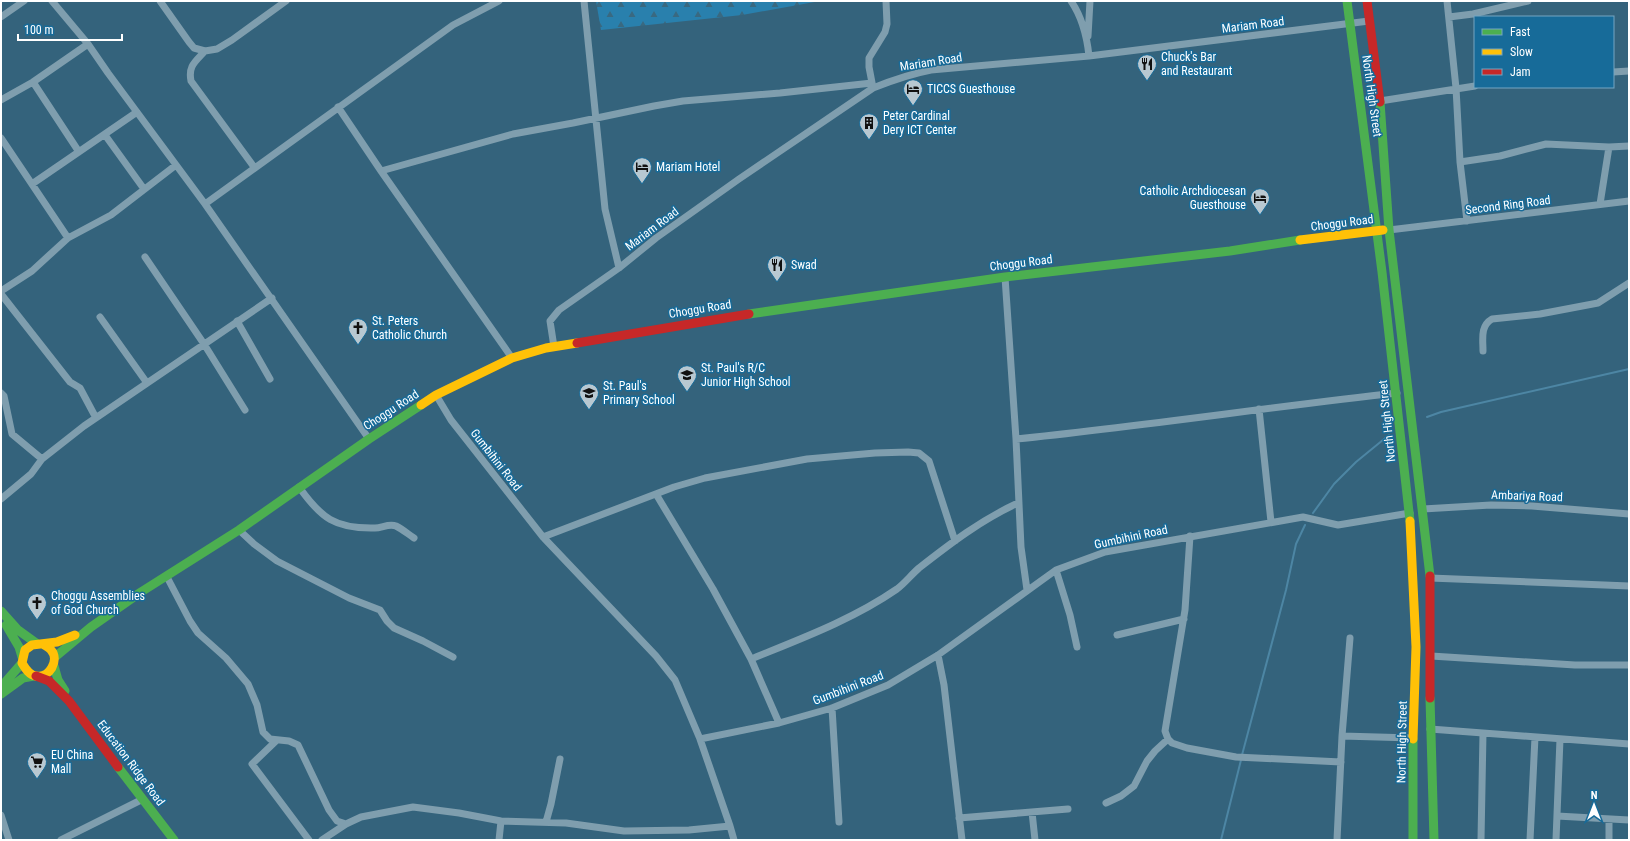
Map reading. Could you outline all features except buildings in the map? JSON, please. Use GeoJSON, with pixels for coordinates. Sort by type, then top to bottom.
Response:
{"type":"FeatureCollection","features":[{"type":"Feature","properties":{"kind":"main road","name":"North High Street"},"geometry":{"type":"LineString","coordinates":[[1347,1],[1362,110],[1410,513],[1416,632],[1413,738],[1413,840]]}},
{"type":"Feature","properties":{"kind":"main road","name":"North High Street"},"geometry":{"type":"LineString","coordinates":[[1366,1],[1380,101],[1389,230],[1430,578],[1430,728],[1434,840]]}},
{"type":"Feature","properties":{"kind":"main road","name":"Choggu Road"},"geometry":{"type":"LineString","coordinates":[[54,661],[91,627],[141,592],[167,577],[239,530],[299,486],[369,439],[436,395],[512,358],[554,347],[707,320],[1005,277],[1230,251],[1314,238],[1389,230]]}},
{"type":"Feature","properties":{"kind":"main road"},"geometry":{"type":"LineString","coordinates":[[1,611],[18,630],[39,644],[51,649],[54,661],[47,674],[22,678],[1,694]]}},
{"type":"Feature","properties":{"kind":"main road"},"geometry":{"type":"LineString","coordinates":[[1,618],[16,640],[28,673],[35,676]]}},
{"type":"Feature","properties":{"kind":"main road","name":"Choggu Road"},"geometry":{"type":"LineString","coordinates":[[39,644],[56,643],[91,627]]}},
{"type":"Feature","properties":{"kind":"main road"},"geometry":{"type":"LineString","coordinates":[[1,687],[14,673],[22,660],[24,651],[29,646],[39,644]]}},
{"type":"Feature","properties":{"kind":"main road","name":"Education Ridge Road"},"geometry":{"type":"LineString","coordinates":[[54,661],[58,680],[69,700],[174,840]]}},
{"type":"Feature","properties":{"kind":"main road","name":"Education Ridge Road"},"geometry":{"type":"LineString","coordinates":[[35,676],[49,681],[69,700]]}},
{"type":"Feature","properties":{"kind":"street"},"geometry":{"type":"LineString","coordinates":[[1,17],[24,1]]}},
{"type":"Feature","properties":{"kind":"street"},"geometry":{"type":"LineString","coordinates":[[52,1],[88,44],[205,204],[369,439]]}},
{"type":"Feature","properties":{"kind":"street"},"geometry":{"type":"LineString","coordinates":[[160,1],[194,48],[205,51],[217,48],[232,40],[286,1]]}},
{"type":"Feature","properties":{"kind":"street"},"geometry":{"type":"LineString","coordinates":[[205,204],[254,167],[453,25],[500,1]]}},
{"type":"Feature","properties":{"kind":"street"},"geometry":{"type":"LineString","coordinates":[[584,1],[605,208],[619,268]]}},
{"type":"Feature","properties":{"kind":"street"},"geometry":{"type":"LineString","coordinates":[[381,171],[513,134],[654,106],[683,101],[872,85],[869,58],[885,32],[887,24],[886,1]]}},
{"type":"Feature","properties":{"kind":"street"},"geometry":{"type":"LineString","coordinates":[[1071,1],[1077,10],[1087,40],[1089,56]]}},
{"type":"Feature","properties":{"kind":"street"},"geometry":{"type":"LineString","coordinates":[[1087,40],[1090,1]]}},
{"type":"Feature","properties":{"kind":"street"},"geometry":{"type":"LineString","coordinates":[[1447,1],[1456,88],[1460,162],[1467,221]]}},
{"type":"Feature","properties":{"kind":"street"},"geometry":{"type":"LineString","coordinates":[[1449,17],[1473,14],[1528,1]]}},
{"type":"Feature","properties":{"kind":"street","name":"Mariam Road"},"geometry":{"type":"LineString","coordinates":[[554,347],[550,322],[559,310],[619,268],[656,238],[872,85],[908,74],[931,70],[1089,56],[1369,21]]}},
{"type":"Feature","properties":{"kind":"street"},"geometry":{"type":"LineString","coordinates":[[1,100],[33,82],[88,44]]}},
{"type":"Feature","properties":{"kind":"street"},"geometry":{"type":"LineString","coordinates":[[205,51],[191,66],[191,81],[254,167]]}},
{"type":"Feature","properties":{"kind":"street"},"geometry":{"type":"LineString","coordinates":[[1614,72],[1629,71]]}},
{"type":"Feature","properties":{"kind":"street"},"geometry":{"type":"LineString","coordinates":[[33,82],[80,152]]}},
{"type":"Feature","properties":{"kind":"street"},"geometry":{"type":"LineString","coordinates":[[1380,101],[1474,86]]}},
{"type":"Feature","properties":{"kind":"street"},"geometry":{"type":"LineString","coordinates":[[338,107],[512,358]]}},
{"type":"Feature","properties":{"kind":"street"},"geometry":{"type":"LineString","coordinates":[[32,184],[137,112]]}},
{"type":"Feature","properties":{"kind":"street"},"geometry":{"type":"LineString","coordinates":[[105,134],[144,189]]}},
{"type":"Feature","properties":{"kind":"street"},"geometry":{"type":"LineString","coordinates":[[1,138],[68,238]]}},
{"type":"Feature","properties":{"kind":"street"},"geometry":{"type":"LineString","coordinates":[[1460,162],[1500,156],[1546,144],[1609,147],[1629,146]]}},
{"type":"Feature","properties":{"kind":"street"},"geometry":{"type":"LineString","coordinates":[[1600,204],[1609,147]]}},
{"type":"Feature","properties":{"kind":"street"},"geometry":{"type":"LineString","coordinates":[[96,418],[80,388],[70,382],[1,292],[32,270],[68,238],[111,215],[176,165]]}},
{"type":"Feature","properties":{"kind":"street","name":"Second Ring Road"},"geometry":{"type":"LineString","coordinates":[[1389,230],[1629,201]]}},
{"type":"Feature","properties":{"kind":"street"},"geometry":{"type":"LineString","coordinates":[[145,257],[204,344],[245,410]]}},
{"type":"Feature","properties":{"kind":"street"},"geometry":{"type":"LineString","coordinates":[[1005,277],[1016,439],[1021,547],[1027,590]]}},
{"type":"Feature","properties":{"kind":"street"},"geometry":{"type":"LineString","coordinates":[[1483,351],[1483,329],[1486,322],[1492,319],[1540,314],[1598,303],[1629,283]]}},
{"type":"Feature","properties":{"kind":"street"},"geometry":{"type":"LineString","coordinates":[[1,499],[30,474],[42,459],[96,418],[272,298]]}},
{"type":"Feature","properties":{"kind":"street"},"geometry":{"type":"LineString","coordinates":[[100,317],[147,384]]}},
{"type":"Feature","properties":{"kind":"street"},"geometry":{"type":"LineString","coordinates":[[237,322],[270,378]]}},
{"type":"Feature","properties":{"kind":"street"},"geometry":{"type":"LineString","coordinates":[[1,393],[4,396],[12,434],[42,459]]}},
{"type":"Feature","properties":{"kind":"street"},"geometry":{"type":"LineString","coordinates":[[1016,439],[1094,431],[1259,409],[1396,394]]}},
{"type":"Feature","properties":{"kind":"street","name":"Gumbihini Road"},"geometry":{"type":"LineString","coordinates":[[436,395],[451,420],[542,537],[656,656],[675,680],[700,740],[734,840]]}},
{"type":"Feature","properties":{"kind":"street"},"geometry":{"type":"LineString","coordinates":[[1259,409],[1271,522]]}},
{"type":"Feature","properties":{"kind":"street"},"geometry":{"type":"LineString","coordinates":[[542,537],[656,494],[705,478],[807,459],[875,453],[908,452],[919,453],[929,461],[955,541]]}},
{"type":"Feature","properties":{"kind":"street"},"geometry":{"type":"LineString","coordinates":[[299,486],[311,505],[321,515],[328,519],[356,528],[377,528],[391,525],[396,526],[414,538]]}},
{"type":"Feature","properties":{"kind":"street"},"geometry":{"type":"LineString","coordinates":[[656,494],[713,589],[751,659],[779,723]]}},
{"type":"Feature","properties":{"kind":"street"},"geometry":{"type":"LineString","coordinates":[[751,659],[831,625],[872,605],[898,588],[918,570],[973,527],[1018,503]]}},
{"type":"Feature","properties":{"kind":"street","name":"Ambariya Road"},"geometry":{"type":"LineString","coordinates":[[1423,509],[1491,505],[1532,506],[1629,514]]}},
{"type":"Feature","properties":{"kind":"street","name":"Gumbihini Road"},"geometry":{"type":"LineString","coordinates":[[700,740],[779,723],[832,708],[888,685],[938,656],[1056,570],[1105,552],[1303,517],[1338,525],[1410,513]]}},
{"type":"Feature","properties":{"kind":"street"},"geometry":{"type":"LineString","coordinates":[[239,530],[254,544],[277,561],[349,598],[380,610],[387,621],[394,628],[453,657]]}},
{"type":"Feature","properties":{"kind":"street"},"geometry":{"type":"LineString","coordinates":[[1190,536],[1184,619],[1165,730],[1168,739],[1172,743],[1187,748],[1236,757],[1341,762]]}},
{"type":"Feature","properties":{"kind":"street"},"geometry":{"type":"LineString","coordinates":[[1056,570],[1078,647]]}},
{"type":"Feature","properties":{"kind":"street"},"geometry":{"type":"LineString","coordinates":[[167,577],[198,633],[226,658],[248,684],[257,706],[263,732],[270,739],[289,741],[298,745],[329,810],[338,821],[346,824]]}},
{"type":"Feature","properties":{"kind":"street"},"geometry":{"type":"LineString","coordinates":[[1430,578],[1629,586]]}},
{"type":"Feature","properties":{"kind":"street"},"geometry":{"type":"LineString","coordinates":[[1117,635],[1184,619]]}},
{"type":"Feature","properties":{"kind":"street"},"geometry":{"type":"LineString","coordinates":[[1337,840],[1342,736],[1350,638]]}},
{"type":"Feature","properties":{"kind":"street"},"geometry":{"type":"LineString","coordinates":[[938,656],[944,685],[962,840]]}},
{"type":"Feature","properties":{"kind":"street"},"geometry":{"type":"LineString","coordinates":[[1431,656],[1568,664],[1629,665]]}},
{"type":"Feature","properties":{"kind":"street"},"geometry":{"type":"LineString","coordinates":[[832,708],[839,822]]}},
{"type":"Feature","properties":{"kind":"street"},"geometry":{"type":"LineString","coordinates":[[1430,728],[1629,744]]}},
{"type":"Feature","properties":{"kind":"street"},"geometry":{"type":"LineString","coordinates":[[1480,840],[1483,733]]}},
{"type":"Feature","properties":{"kind":"street"},"geometry":{"type":"LineString","coordinates":[[1342,736],[1413,738]]}},
{"type":"Feature","properties":{"kind":"street"},"geometry":{"type":"LineString","coordinates":[[1530,840],[1535,737]]}},
{"type":"Feature","properties":{"kind":"street"},"geometry":{"type":"LineString","coordinates":[[1106,803],[1121,796],[1134,786],[1147,761],[1168,739]]}},
{"type":"Feature","properties":{"kind":"street"},"geometry":{"type":"LineString","coordinates":[[1556,840],[1560,739]]}},
{"type":"Feature","properties":{"kind":"street"},"geometry":{"type":"LineString","coordinates":[[277,740],[252,764],[309,840]]}},
{"type":"Feature","properties":{"kind":"street"},"geometry":{"type":"LineString","coordinates":[[546,822],[552,804],[560,759]]}},
{"type":"Feature","properties":{"kind":"street"},"geometry":{"type":"LineString","coordinates":[[61,840],[143,799]]}},
{"type":"Feature","properties":{"kind":"street"},"geometry":{"type":"LineString","coordinates":[[322,840],[346,824],[361,817],[413,807],[459,813],[501,821],[546,822],[624,831],[689,830],[730,826]]}},
{"type":"Feature","properties":{"kind":"street"},"geometry":{"type":"LineString","coordinates":[[959,818],[1068,809]]}},
{"type":"Feature","properties":{"kind":"street"},"geometry":{"type":"LineString","coordinates":[[1032,812],[1035,840]]}},
{"type":"Feature","properties":{"kind":"street"},"geometry":{"type":"LineString","coordinates":[[1,816],[9,840]]}},
{"type":"Feature","properties":{"kind":"street"},"geometry":{"type":"LineString","coordinates":[[1556,816],[1629,820]]}},
{"type":"Feature","properties":{"kind":"street"},"geometry":{"type":"LineString","coordinates":[[1609,820],[1609,840]]}},
{"type":"Feature","properties":{"kind":"street"},"geometry":{"type":"LineString","coordinates":[[499,840],[501,821]]}},
{"type":"Feature","properties":{"kind":"green space"},"geometry":{"type":"Polygon","coordinates":[[[596,1],[820,1],[742,15],[601,30],[596,1]]]}},
{"type":"Feature","properties":{"kind":"waterway"},"geometry":{"type":"LineString","coordinates":[[1427,417],[1441,412],[1629,369]]}},
{"type":"Feature","properties":{"kind":"waterway"},"geometry":{"type":"LineString","coordinates":[[1313,513],[1334,484],[1356,462],[1389,435]]}},
{"type":"Feature","properties":{"kind":"waterway"},"geometry":{"type":"LineString","coordinates":[[1242,755],[1286,590],[1296,544],[1305,525]]}},
{"type":"Feature","properties":{"kind":"waterway"},"geometry":{"type":"LineString","coordinates":[[1221,840],[1241,760]]}},
{"type":"Feature","properties":{"kind":"traffic: fast"},"geometry":{"type":"LineString","coordinates":[[1347,1],[1382,272],[1410,521]]}},
{"type":"Feature","properties":{"kind":"traffic: fast"},"geometry":{"type":"LineString","coordinates":[[1380,102],[1389,230],[1430,576]]}},
{"type":"Feature","properties":{"kind":"traffic: fast"},"geometry":{"type":"LineString","coordinates":[[749,314],[1005,277],[1230,251],[1300,240]]}},
{"type":"Feature","properties":{"kind":"traffic: fast"},"geometry":{"type":"LineString","coordinates":[[55,657],[91,627],[141,592],[239,530],[369,439],[421,405]]}},
{"type":"Feature","properties":{"kind":"traffic: fast"},"geometry":{"type":"LineString","coordinates":[[1,611],[18,630],[36,643]]}},
{"type":"Feature","properties":{"kind":"traffic: fast"},"geometry":{"type":"LineString","coordinates":[[6,625],[19,647],[22,657]]}},
{"type":"Feature","properties":{"kind":"traffic: fast"},"geometry":{"type":"LineString","coordinates":[[1,687],[22,663]]}},
{"type":"Feature","properties":{"kind":"traffic: fast"},"geometry":{"type":"LineString","coordinates":[[54,666],[58,680],[65,691]]}},
{"type":"Feature","properties":{"kind":"traffic: fast"},"geometry":{"type":"LineString","coordinates":[[1,694],[23,678],[34,676]]}},
{"type":"Feature","properties":{"kind":"traffic: fast"},"geometry":{"type":"LineString","coordinates":[[1430,698],[1434,840]]}},
{"type":"Feature","properties":{"kind":"traffic: fast"},"geometry":{"type":"LineString","coordinates":[[1413,739],[1413,840]]}},
{"type":"Feature","properties":{"kind":"traffic: fast"},"geometry":{"type":"LineString","coordinates":[[118,767],[174,840]]}},
{"type":"Feature","properties":{"kind":"traffic: slow"},"geometry":{"type":"LineString","coordinates":[[1300,240],[1383,230]]}},
{"type":"Feature","properties":{"kind":"traffic: slow"},"geometry":{"type":"LineString","coordinates":[[421,405],[436,395],[512,358],[546,348],[577,343]]}},
{"type":"Feature","properties":{"kind":"traffic: slow"},"geometry":{"type":"LineString","coordinates":[[1410,521],[1416,647],[1413,739]]}},
{"type":"Feature","properties":{"kind":"traffic: slow"},"geometry":{"type":"LineString","coordinates":[[43,644],[50,649],[53,654],[54,663],[52,668],[45,675],[36,676],[31,674],[22,663],[25,650],[32,645],[57,642],[75,635]]}},
{"type":"Feature","properties":{"kind":"traffic: jam"},"geometry":{"type":"LineString","coordinates":[[1367,1],[1380,102]]}},
{"type":"Feature","properties":{"kind":"traffic: jam"},"geometry":{"type":"LineString","coordinates":[[577,343],[749,314]]}},
{"type":"Feature","properties":{"kind":"traffic: jam"},"geometry":{"type":"LineString","coordinates":[[1430,576],[1430,698]]}},
{"type":"Feature","properties":{"kind":"traffic: jam"},"geometry":{"type":"LineString","coordinates":[[36,676],[49,681],[69,701],[118,767]]}},
{"type":"Feature","properties":{"kind":"place","name":"Chuck's Bar and Restaurant"},"geometry":{"type":"Point","coordinates":[1147,81]}},
{"type":"Feature","properties":{"kind":"place","name":"TICCS Guesthouse"},"geometry":{"type":"Point","coordinates":[913,106]}},
{"type":"Feature","properties":{"kind":"place","name":"Peter Cardinal Dery ICT Center"},"geometry":{"type":"Point","coordinates":[869,140]}},
{"type":"Feature","properties":{"kind":"place","name":"Mariam Hotel"},"geometry":{"type":"Point","coordinates":[642,184]}},
{"type":"Feature","properties":{"kind":"place","name":"Catholic Archdiocesan Guesthouse"},"geometry":{"type":"Point","coordinates":[1260,215]}},
{"type":"Feature","properties":{"kind":"place","name":"Swad"},"geometry":{"type":"Point","coordinates":[777,282]}},
{"type":"Feature","properties":{"kind":"place","name":"St. Peters Catholic Church"},"geometry":{"type":"Point","coordinates":[358,345]}},
{"type":"Feature","properties":{"kind":"place","name":"St. Paul's R/C Junior High School"},"geometry":{"type":"Point","coordinates":[687,392]}},
{"type":"Feature","properties":{"kind":"place","name":"St. Paul's Primary School"},"geometry":{"type":"Point","coordinates":[589,410]}},
{"type":"Feature","properties":{"kind":"place","name":"Choggu Assemblies of God Church"},"geometry":{"type":"Point","coordinates":[37,620]}},
{"type":"Feature","properties":{"kind":"place","name":"EU China Mall"},"geometry":{"type":"Point","coordinates":[37,779]}}]}
